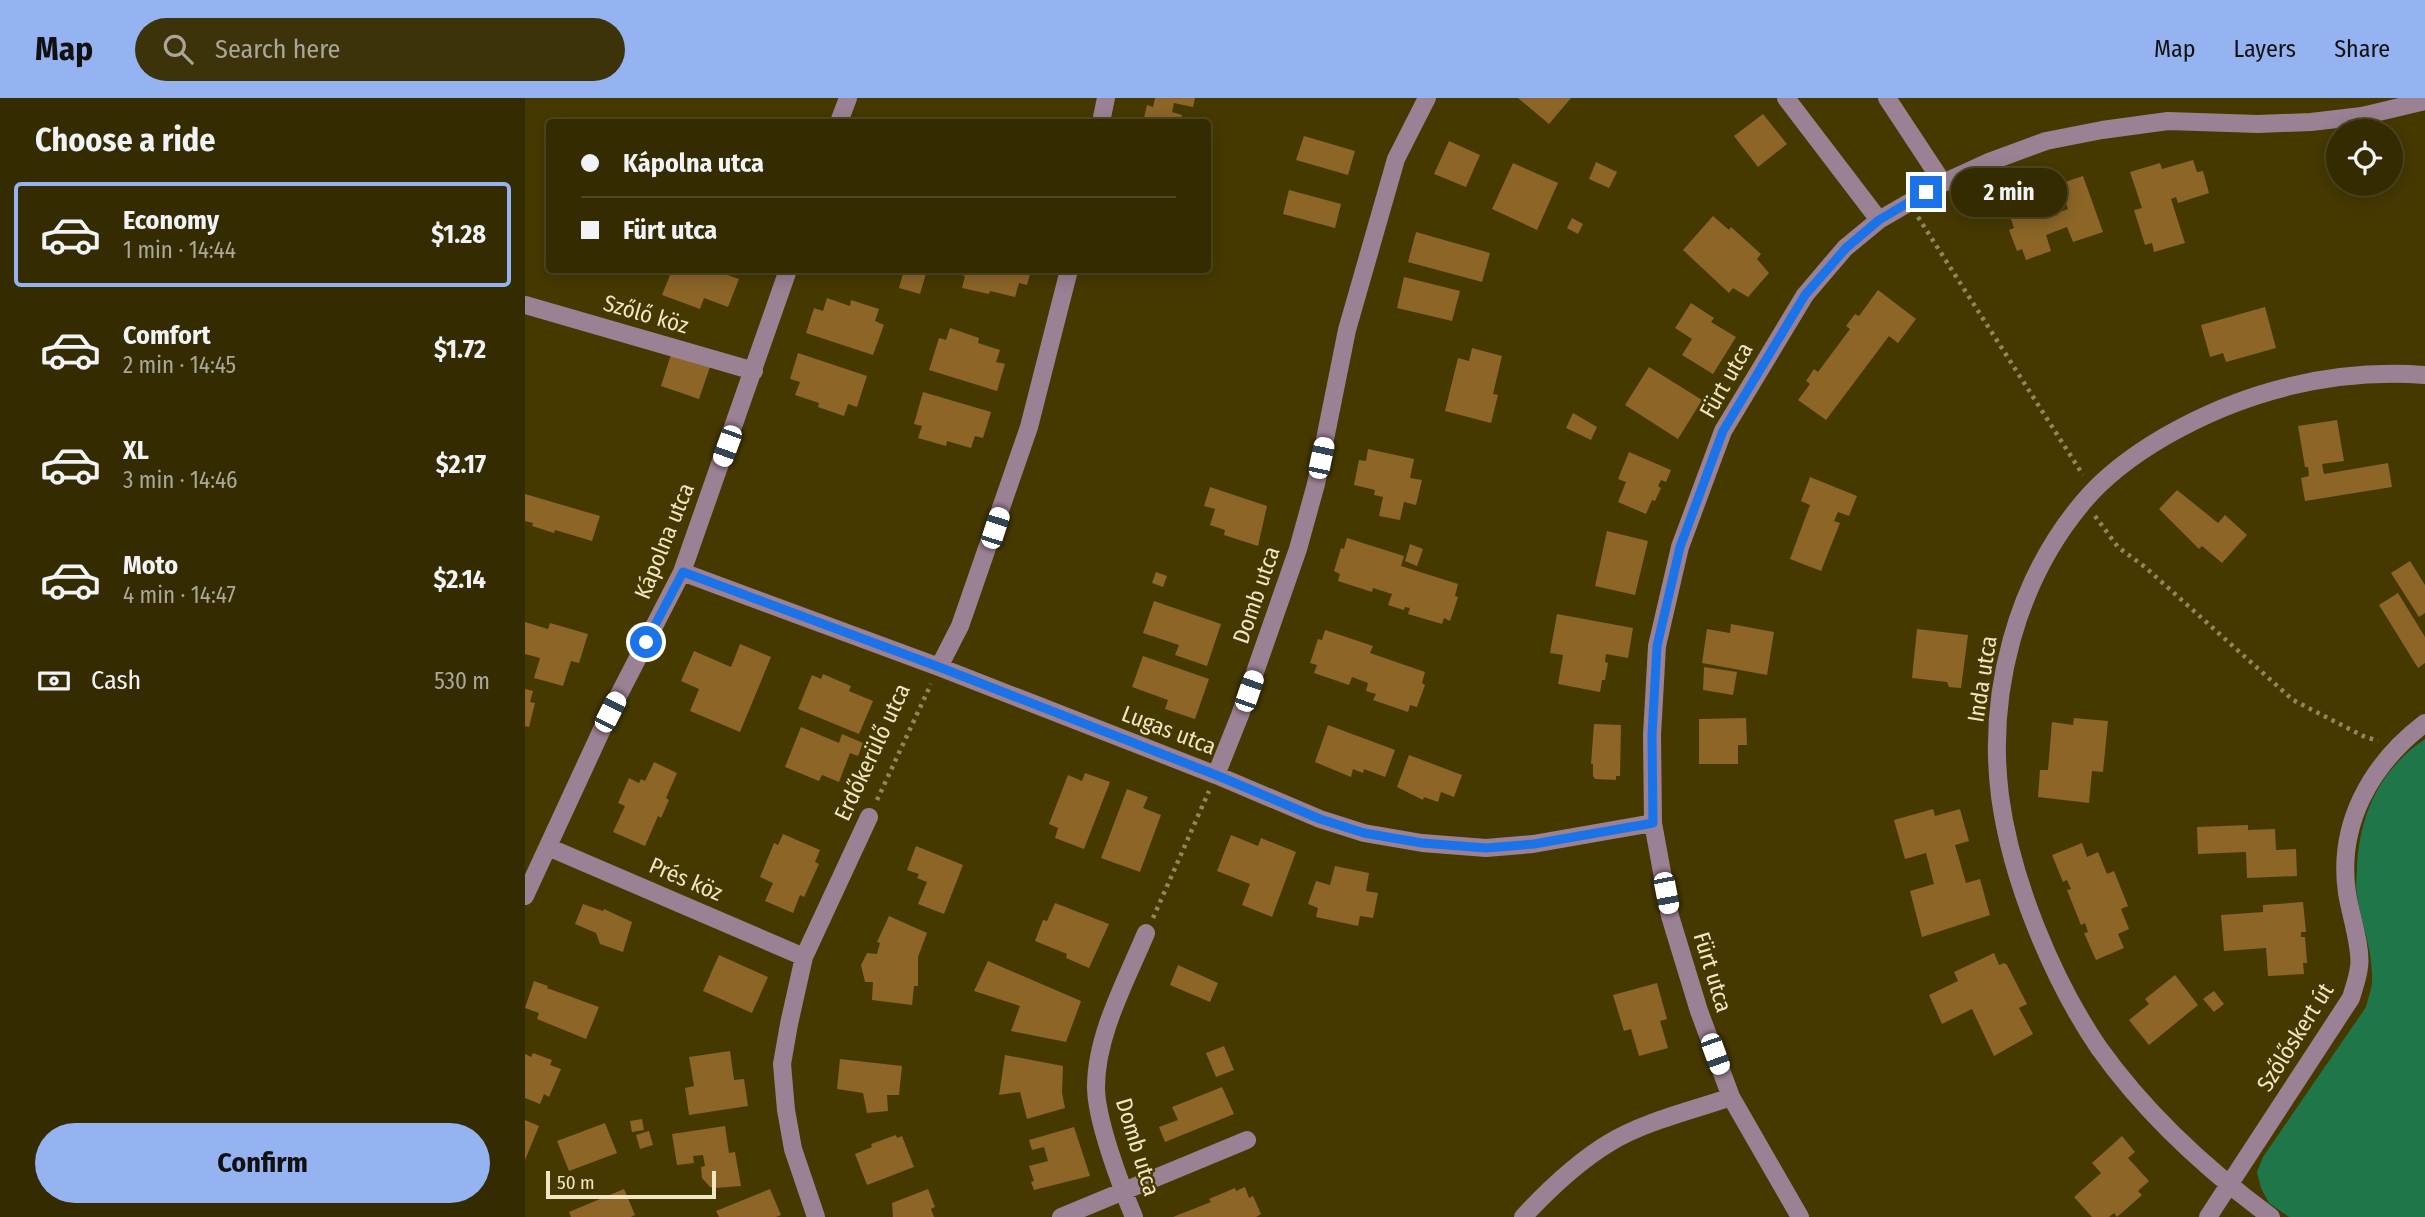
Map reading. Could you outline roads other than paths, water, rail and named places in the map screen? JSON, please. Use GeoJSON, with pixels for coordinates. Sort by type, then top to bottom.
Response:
{"type":"FeatureCollection","features":[{"type":"Feature","properties":{"kind":"street"},"geometry":{"type":"LineString","coordinates":[[840,119],[848,98]]}},
{"type":"Feature","properties":{"kind":"street"},"geometry":{"type":"LineString","coordinates":[[1102,119],[1106,98]]}},
{"type":"Feature","properties":{"kind":"street","name":"Domb utca"},"geometry":{"type":"LineString","coordinates":[[1216,775],[1298,549],[1316,484],[1347,330],[1396,159],[1427,98]]}},
{"type":"Feature","properties":{"kind":"street"},"geometry":{"type":"LineString","coordinates":[[1786,98],[1879,220]]}},
{"type":"Feature","properties":{"kind":"street"},"geometry":{"type":"LineString","coordinates":[[1887,98],[1943,183]]}},
{"type":"Feature","properties":{"kind":"street","name":"Fürt utca"},"geometry":{"type":"LineString","coordinates":[[1800,1217],[1731,1097],[1699,1012],[1670,916],[1653,823],[1652,735],[1657,646],[1680,547],[1723,431],[1805,295],[1846,248],[1879,220],[1943,183],[2046,141],[2102,130],[2168,121],[2258,124],[2311,122],[2362,116],[2425,101]]}},
{"type":"Feature","properties":{"kind":"street","name":"Kápolna utca"},"geometry":{"type":"LineString","coordinates":[[525,896],[610,712],[683,572],[786,273]]}},
{"type":"Feature","properties":{"kind":"street","name":"Erdőkerülő utca"},"geometry":{"type":"LineString","coordinates":[[939,667],[960,626],[1029,427],[1068,273]]}},
{"type":"Feature","properties":{"kind":"street","name":"Szőlő köz"},"geometry":{"type":"LineString","coordinates":[[525,305],[754,371]]}},
{"type":"Feature","properties":{"kind":"street","name":"Inda utca"},"geometry":{"type":"LineString","coordinates":[[2271,1217],[2229,1186],[2168,1129],[2128,1086],[2098,1046],[2073,1004],[2038,935],[2011,850],[2000,796],[1997,739],[2000,690],[2011,640],[2028,593],[2055,540],[2088,496],[2121,466],[2172,433],[2222,407],[2260,394],[2301,383],[2349,376],[2402,373],[2425,375]]}},
{"type":"Feature","properties":{"kind":"street","name":"Lugas utca"},"geometry":{"type":"LineString","coordinates":[[683,572],[939,667],[1216,775],[1320,819],[1364,833],[1422,843],[1486,848],[1534,844],[1653,823]]}},
{"type":"Feature","properties":{"kind":"street","name":"Szőlőskert út"},"geometry":{"type":"LineString","coordinates":[[2208,1217],[2351,998],[2360,965],[2347,890],[2346,855],[2350,827],[2362,793],[2379,767],[2425,723]]}},
{"type":"Feature","properties":{"kind":"street","name":"Erdőkerülő utca"},"geometry":{"type":"LineString","coordinates":[[816,1217],[793,1149],[782,1064],[804,957],[869,817]]}},
{"type":"Feature","properties":{"kind":"street","name":"Prés köz"},"geometry":{"type":"LineString","coordinates":[[548,847],[804,957]]}},
{"type":"Feature","properties":{"kind":"street","name":"Domb utca"},"geometry":{"type":"LineString","coordinates":[[1134,1217],[1123,1191],[1099,1110],[1096,1087],[1105,1037],[1146,933]]}},
{"type":"Feature","properties":{"kind":"street"},"geometry":{"type":"LineString","coordinates":[[1523,1217],[1555,1184],[1611,1142],[1650,1125],[1731,1097]]}},
{"type":"Feature","properties":{"kind":"street"},"geometry":{"type":"LineString","coordinates":[[1061,1217],[1247,1140]]}}]}
